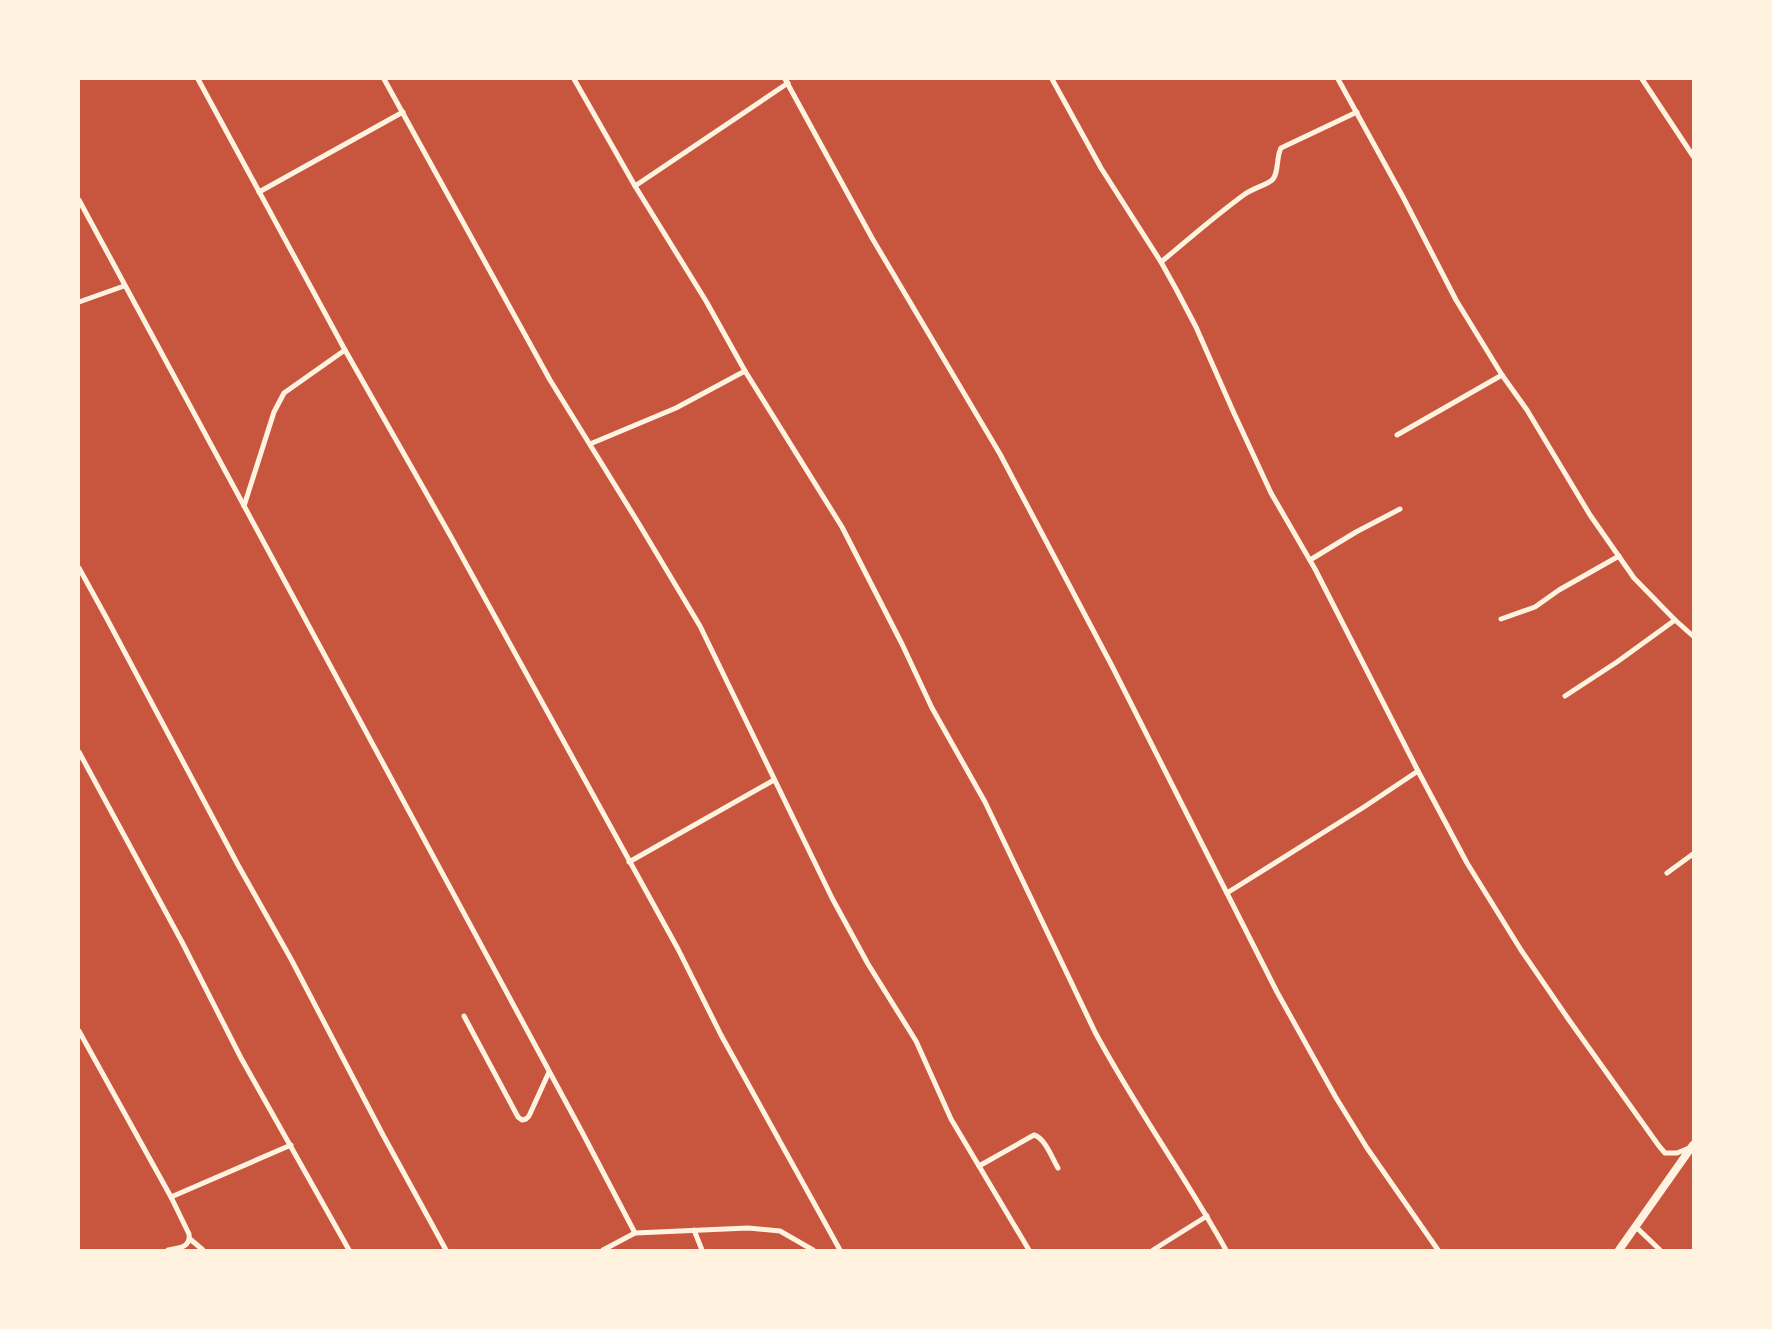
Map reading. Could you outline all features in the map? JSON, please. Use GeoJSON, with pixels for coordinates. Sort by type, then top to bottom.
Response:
{"type":"FeatureCollection","features":[{"type":"Feature","properties":{"kind":"highway"},"geometry":{"type":"LineString","coordinates":[[1619,1250],[1692,1146]]}},
{"type":"Feature","properties":{"kind":"street"},"geometry":{"type":"LineString","coordinates":[[198,79],[345,350],[450,535],[678,949],[721,1035],[840,1250]]}},
{"type":"Feature","properties":{"kind":"street"},"geometry":{"type":"LineString","coordinates":[[384,79],[550,380],[700,626],[832,898],[868,964],[916,1041],[951,1119],[1029,1250]]}},
{"type":"Feature","properties":{"kind":"street"},"geometry":{"type":"LineString","coordinates":[[574,79],[634,186],[706,300],[746,371],[842,527],[902,644],[932,708],[985,802],[1099,1041],[1158,1139],[1208,1216],[1226,1250]]}},
{"type":"Feature","properties":{"kind":"street"},"geometry":{"type":"LineString","coordinates":[[1052,79],[1101,168],[1161,262],[1196,327],[1233,411],[1272,492],[1310,560],[1467,863],[1521,950],[1665,1153],[1677,1154],[1692,1146]]}},
{"type":"Feature","properties":{"kind":"street"},"geometry":{"type":"LineString","coordinates":[[1338,79],[1456,300],[1502,375],[1528,410],[1590,515],[1634,578],[1693,636]]}},
{"type":"Feature","properties":{"kind":"street"},"geometry":{"type":"LineString","coordinates":[[1642,79],[1693,156]]}},
{"type":"Feature","properties":{"kind":"street"},"geometry":{"type":"LineString","coordinates":[[634,186],[786,81],[872,238],[1000,454],[1112,666],[1277,992],[1335,1096],[1367,1148],[1438,1250]]}},
{"type":"Feature","properties":{"kind":"street"},"geometry":{"type":"LineString","coordinates":[[259,192],[403,112]]}},
{"type":"Feature","properties":{"kind":"street"},"geometry":{"type":"LineString","coordinates":[[1161,262],[1249,191],[1272,181],[1276,174],[1277,156],[1281,148],[1357,112]]}},
{"type":"Feature","properties":{"kind":"street"},"geometry":{"type":"LineString","coordinates":[[79,200],[635,1233]]}},
{"type":"Feature","properties":{"kind":"street"},"geometry":{"type":"LineString","coordinates":[[79,302],[124,286]]}},
{"type":"Feature","properties":{"kind":"street"},"geometry":{"type":"LineString","coordinates":[[244,506],[274,412],[284,393],[345,350]]}},
{"type":"Feature","properties":{"kind":"street"},"geometry":{"type":"LineString","coordinates":[[590,444],[676,408],[746,371]]}},
{"type":"Feature","properties":{"kind":"street"},"geometry":{"type":"LineString","coordinates":[[1397,435],[1502,375]]}},
{"type":"Feature","properties":{"kind":"street"},"geometry":{"type":"LineString","coordinates":[[1310,560],[1356,532],[1400,509]]}},
{"type":"Feature","properties":{"kind":"street"},"geometry":{"type":"LineString","coordinates":[[1501,619],[1535,607],[1558,590],[1619,556]]}},
{"type":"Feature","properties":{"kind":"street"},"geometry":{"type":"LineString","coordinates":[[79,568],[290,959],[378,1127],[446,1250]]}},
{"type":"Feature","properties":{"kind":"street"},"geometry":{"type":"LineString","coordinates":[[1565,696],[1617,662],[1675,620]]}},
{"type":"Feature","properties":{"kind":"street"},"geometry":{"type":"LineString","coordinates":[[79,752],[182,942],[240,1058],[349,1250]]}},
{"type":"Feature","properties":{"kind":"street"},"geometry":{"type":"LineString","coordinates":[[1227,893],[1418,771]]}},
{"type":"Feature","properties":{"kind":"street"},"geometry":{"type":"LineString","coordinates":[[629,862],[774,780]]}},
{"type":"Feature","properties":{"kind":"street"},"geometry":{"type":"LineString","coordinates":[[1667,873],[1693,854]]}},
{"type":"Feature","properties":{"kind":"street"},"geometry":{"type":"LineString","coordinates":[[464,1016],[518,1117],[522,1120],[530,1116],[550,1072]]}},
{"type":"Feature","properties":{"kind":"street"},"geometry":{"type":"LineString","coordinates":[[79,1032],[171,1197],[190,1239],[204,1250]]}},
{"type":"Feature","properties":{"kind":"street"},"geometry":{"type":"LineString","coordinates":[[979,1166],[1036,1135],[1044,1144],[1058,1168]]}},
{"type":"Feature","properties":{"kind":"street"},"geometry":{"type":"LineString","coordinates":[[171,1197],[291,1145]]}},
{"type":"Feature","properties":{"kind":"street"},"geometry":{"type":"LineString","coordinates":[[1153,1250],[1208,1216]]}},
{"type":"Feature","properties":{"kind":"street"},"geometry":{"type":"LineString","coordinates":[[1635,1226],[1660,1250]]}},
{"type":"Feature","properties":{"kind":"street"},"geometry":{"type":"LineString","coordinates":[[603,1250],[635,1233],[748,1228],[780,1231],[813,1250]]}},
{"type":"Feature","properties":{"kind":"street"},"geometry":{"type":"LineString","coordinates":[[694,1230],[702,1250]]}},
{"type":"Feature","properties":{"kind":"street"},"geometry":{"type":"LineString","coordinates":[[168,1250],[184,1247],[190,1239]]}}]}
